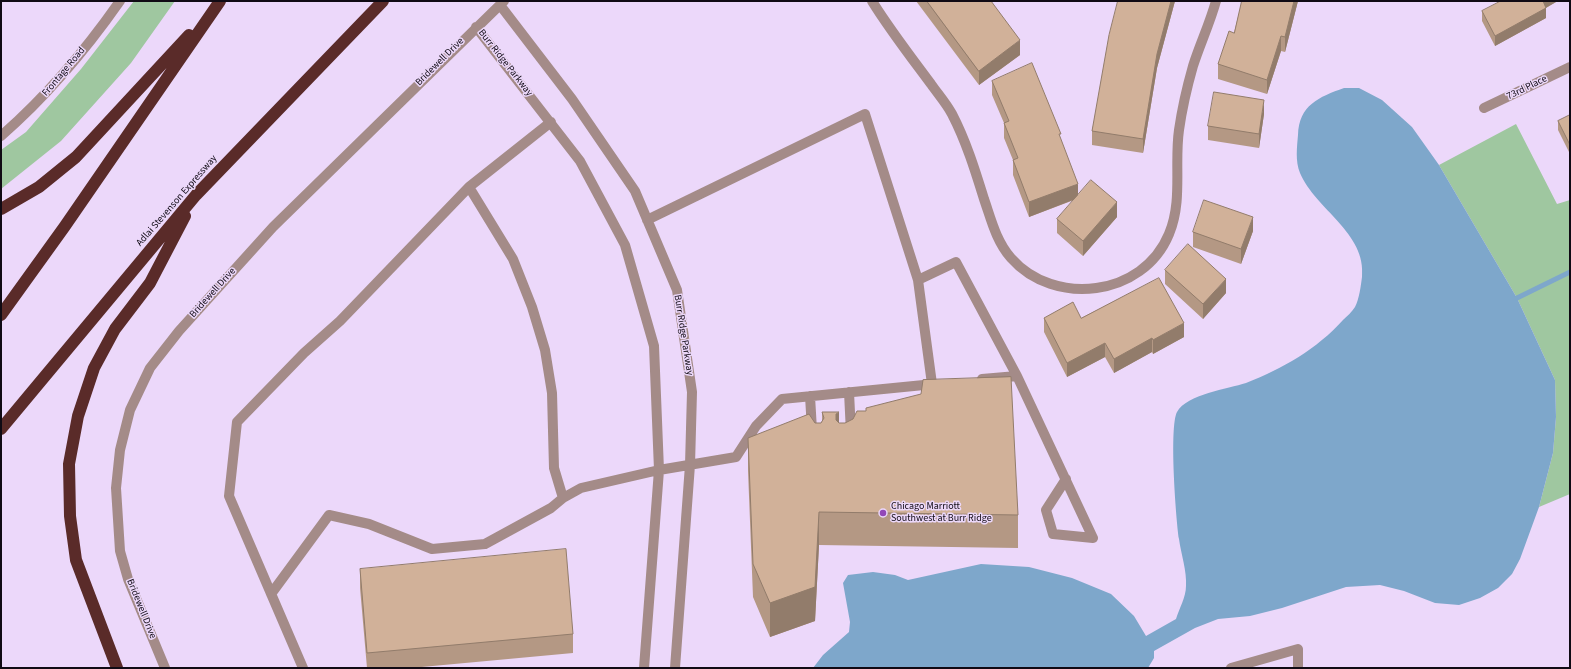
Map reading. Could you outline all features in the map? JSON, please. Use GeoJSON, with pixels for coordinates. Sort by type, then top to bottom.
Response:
{"type":"FeatureCollection","features":[{"type":"Feature","properties":{"kind":"highway","name":"Adlai Stevenson Expressway"},"geometry":{"type":"LineString","coordinates":[[1,429],[196,195],[383,1]]}},
{"type":"Feature","properties":{"kind":"highway"},"geometry":{"type":"LineString","coordinates":[[1,209],[39,187],[76,157],[219,2]]}},
{"type":"Feature","properties":{"kind":"highway"},"geometry":{"type":"LineString","coordinates":[[1,315],[65,226],[219,2]]}},
{"type":"Feature","properties":{"kind":"highway"},"geometry":{"type":"LineString","coordinates":[[117,668],[76,560],[70,516],[69,464],[78,416],[94,368],[115,329],[150,283],[196,195]]}},
{"type":"Feature","properties":{"kind":"street","name":"Frontage Road"},"geometry":{"type":"LineString","coordinates":[[1,136],[32,110],[65,73],[120,1]]}},
{"type":"Feature","properties":{"kind":"street"},"geometry":{"type":"LineString","coordinates":[[872,1],[951,113],[972,161],[997,237],[1011,258],[1033,276],[1058,286],[1084,289],[1112,286],[1132,277],[1150,262],[1169,235],[1176,200],[1178,133],[1182,111],[1192,68],[1216,1]]}},
{"type":"Feature","properties":{"kind":"street","name":"Bridewell Drive"},"geometry":{"type":"LineString","coordinates":[[164,668],[128,579],[120,551],[116,488],[120,450],[130,410],[150,368],[179,331],[273,227],[502,3]]}},
{"type":"Feature","properties":{"kind":"street","name":"Burr Ridge Parkway"},"geometry":{"type":"LineString","coordinates":[[502,3],[572,99],[635,191],[677,290],[692,392],[690,465],[675,668]]}},
{"type":"Feature","properties":{"kind":"street","name":"Burr Ridge Parkway"},"geometry":{"type":"LineString","coordinates":[[476,27],[580,161],[625,245],[654,346],[659,470],[644,668]]}},
{"type":"Feature","properties":{"kind":"street","name":"73rd Place"},"geometry":{"type":"LineString","coordinates":[[1484,108],[1570,67]]}},
{"type":"Feature","properties":{"kind":"street"},"geometry":{"type":"LineString","coordinates":[[647,220],[865,114],[918,280],[932,384]]}},
{"type":"Feature","properties":{"kind":"street"},"geometry":{"type":"LineString","coordinates":[[303,668],[229,496],[237,422],[304,353],[340,321],[469,187],[551,122]]}},
{"type":"Feature","properties":{"kind":"street"},"geometry":{"type":"LineString","coordinates":[[469,187],[513,259],[532,307],[545,350],[552,393],[554,468],[563,498]]}},
{"type":"Feature","properties":{"kind":"street"},"geometry":{"type":"LineString","coordinates":[[918,280],[956,262],[1017,376],[1066,479],[1093,538],[1054,534],[1046,510],[1066,479]]}},
{"type":"Feature","properties":{"kind":"street"},"geometry":{"type":"LineString","coordinates":[[971,380],[1017,376]]}},
{"type":"Feature","properties":{"kind":"street"},"geometry":{"type":"LineString","coordinates":[[271,594],[329,515],[369,524],[432,549],[485,544],[551,508],[563,498],[581,488],[659,470],[736,457],[756,426],[782,399],[948,383]]}},
{"type":"Feature","properties":{"kind":"street"},"geometry":{"type":"LineString","coordinates":[[850,392],[851,441]]}},
{"type":"Feature","properties":{"kind":"street"},"geometry":{"type":"LineString","coordinates":[[810,396],[813,441]]}},
{"type":"Feature","properties":{"kind":"street"},"geometry":{"type":"LineString","coordinates":[[1231,668],[1298,649],[1298,668]]}},
{"type":"Feature","properties":{"kind":"green space"},"geometry":{"type":"Polygon","coordinates":[[[134,1],[175,1],[131,63],[61,141],[1,189],[1,150],[26,132],[81,69],[134,1]]]}},
{"type":"Feature","properties":{"kind":"green space"},"geometry":{"type":"Polygon","coordinates":[[[1516,124],[1557,204],[1570,200],[1570,494],[1539,507],[1553,453],[1556,417],[1555,380],[1517,298],[1439,165],[1516,124]]]}},
{"type":"Feature","properties":{"kind":"water"},"geometry":{"type":"Polygon","coordinates":[[[1344,88],[1359,88],[1382,100],[1412,127],[1439,165],[1517,298],[1555,380],[1556,417],[1553,453],[1539,507],[1520,559],[1512,574],[1498,588],[1480,598],[1459,605],[1435,603],[1404,591],[1380,585],[1346,587],[1282,608],[1250,616],[1218,619],[1195,628],[1154,651],[1154,658],[1148,668],[813,668],[823,655],[849,632],[850,622],[843,583],[848,575],[873,572],[895,575],[908,580],[981,564],[1029,567],[1072,578],[1111,594],[1134,616],[1146,636],[1176,619],[1186,590],[1185,568],[1179,539],[1175,494],[1173,453],[1177,412],[1182,406],[1198,396],[1246,383],[1286,365],[1322,340],[1352,311],[1358,300],[1362,277],[1361,261],[1357,247],[1349,234],[1307,186],[1298,168],[1297,159],[1299,125],[1306,109],[1326,95],[1344,88]]]}},
{"type":"Feature","properties":{"kind":"building"},"geometry":{"type":"Polygon","coordinates":[[[927,1],[991,1],[1020,40],[979,71],[927,1]]]}},
{"type":"Feature","properties":{"kind":"building"},"geometry":{"type":"Polygon","coordinates":[[[1118,1],[1171,1],[1157,54],[1143,139],[1092,131],[1109,35],[1118,1]]]}},
{"type":"Feature","properties":{"kind":"building"},"geometry":{"type":"Polygon","coordinates":[[[1242,1],[1294,1],[1285,37],[1281,36],[1267,80],[1218,64],[1229,31],[1234,33],[1242,1]]]}},
{"type":"Feature","properties":{"kind":"building"},"geometry":{"type":"Polygon","coordinates":[[[1501,1],[1543,1],[1546,8],[1495,36],[1482,11],[1501,1]]]}},
{"type":"Feature","properties":{"kind":"building"},"geometry":{"type":"Polygon","coordinates":[[[1032,63],[1061,134],[1059,134],[1078,184],[1029,202],[1013,160],[1018,158],[1004,123],[1009,121],[992,81],[1032,63]]]}},
{"type":"Feature","properties":{"kind":"building"},"geometry":{"type":"Polygon","coordinates":[[[1214,92],[1264,100],[1259,134],[1208,126],[1214,92]]]}},
{"type":"Feature","properties":{"kind":"building"},"geometry":{"type":"Polygon","coordinates":[[[1570,115],[1570,145],[1558,121],[1570,115]]]}},
{"type":"Feature","properties":{"kind":"building"},"geometry":{"type":"Polygon","coordinates":[[[1091,180],[1117,202],[1083,241],[1057,219],[1091,180]]]}},
{"type":"Feature","properties":{"kind":"building"},"geometry":{"type":"Polygon","coordinates":[[[1204,200],[1253,217],[1241,249],[1193,232],[1204,200]]]}},
{"type":"Feature","properties":{"kind":"building"},"geometry":{"type":"Polygon","coordinates":[[[1188,244],[1226,279],[1203,304],[1165,270],[1188,244]]]}},
{"type":"Feature","properties":{"kind":"building"},"geometry":{"type":"Polygon","coordinates":[[[1159,278],[1184,323],[1153,340],[1152,338],[1114,359],[1105,343],[1067,363],[1044,318],[1073,302],[1081,318],[1159,278]]]}},
{"type":"Feature","properties":{"kind":"building","name":"Chicago Marriott Southwest at Burr Ridge"},"geometry":{"type":"Polygon","coordinates":[[[1011,377],[1018,515],[819,512],[815,587],[770,603],[753,564],[748,438],[809,414],[815,423],[821,423],[824,418],[822,412],[839,412],[836,414],[836,420],[839,423],[845,423],[853,419],[857,411],[866,411],[866,408],[921,394],[923,380],[1011,377]]]}},
{"type":"Feature","properties":{"kind":"building"},"geometry":{"type":"Polygon","coordinates":[[[566,549],[573,634],[367,653],[360,569],[566,549]]]}},
{"type":"Feature","properties":{"kind":"waterway"},"geometry":{"type":"LineString","coordinates":[[1517,298],[1570,272]]}},
{"type":"Feature","properties":{"kind":"place","name":"Chicago Marriott Southwest at Burr Ridge"},"geometry":{"type":"Point","coordinates":[883,513]}}]}
